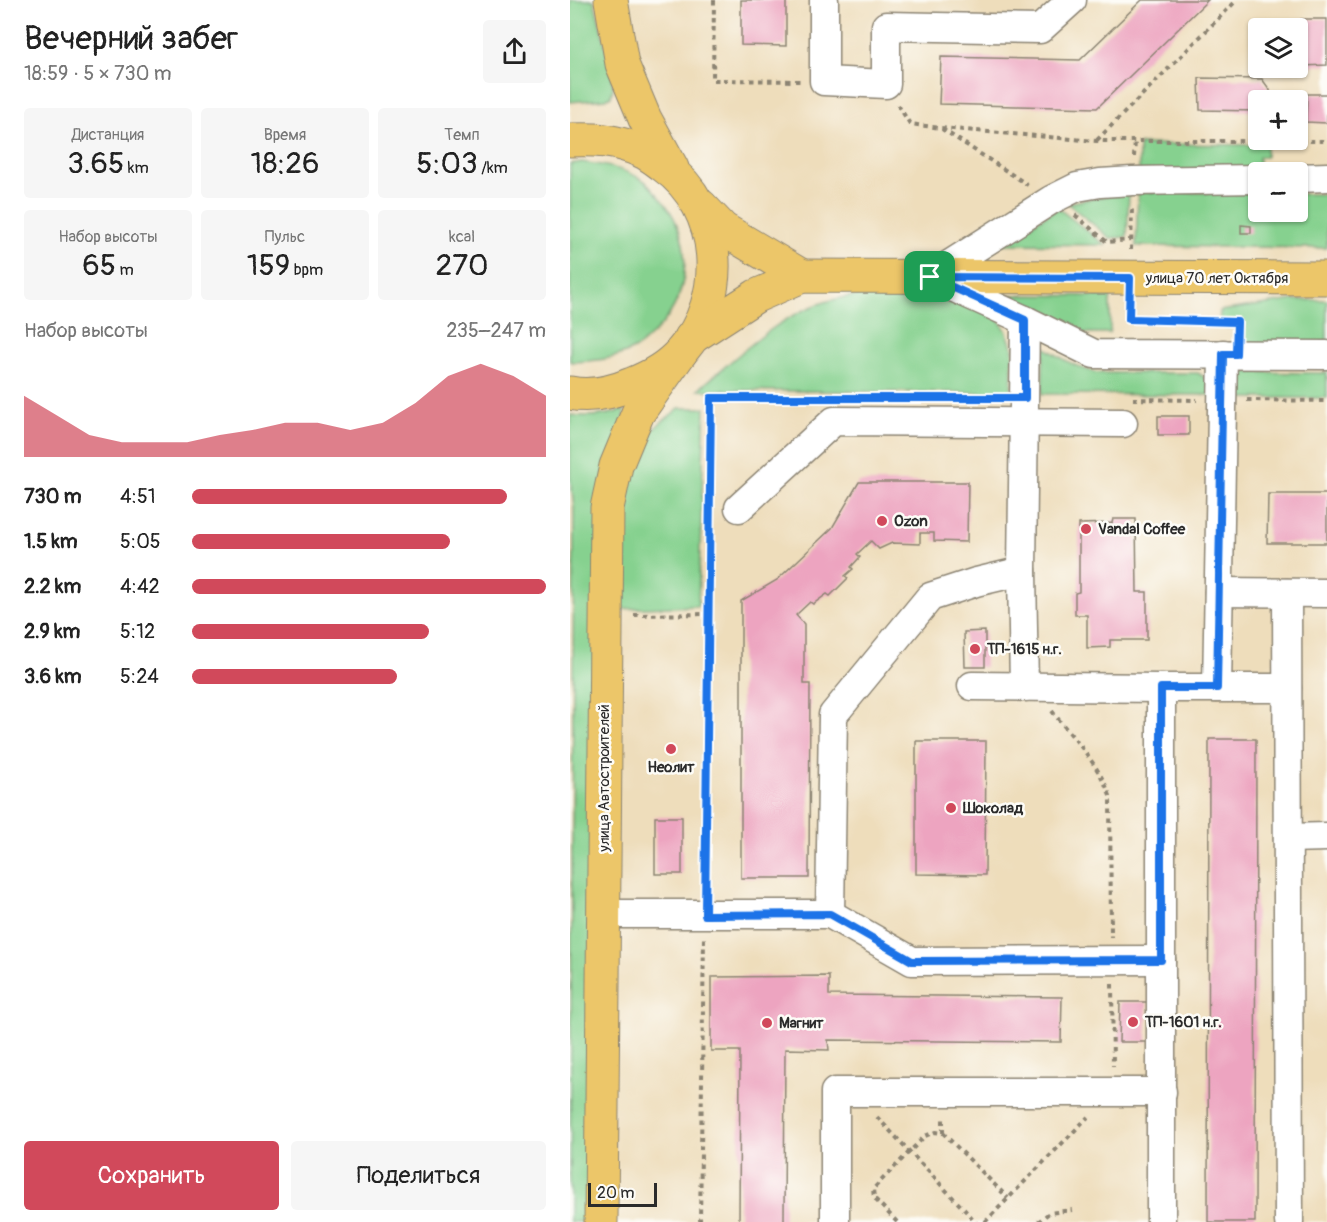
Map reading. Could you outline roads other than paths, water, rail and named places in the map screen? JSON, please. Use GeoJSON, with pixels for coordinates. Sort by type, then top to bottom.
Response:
{"type":"FeatureCollection","features":[{"type":"Feature","properties":{"kind":"main road"},"geometry":{"type":"LineString","coordinates":[[611,0],[622,64],[645,119],[676,175],[723,229],[802,276]]}},
{"type":"Feature","properties":{"kind":"main road"},"geometry":{"type":"LineString","coordinates":[[570,140],[603,139],[643,151],[676,175]]}},
{"type":"Feature","properties":{"kind":"main road"},"geometry":{"type":"LineString","coordinates":[[570,393],[617,391],[652,376],[686,345],[700,325],[711,295],[714,262],[709,231],[696,200]]}},
{"type":"Feature","properties":{"kind":"main road","name":"улица 70 лет Октября"},"geometry":{"type":"LineString","coordinates":[[686,345],[756,296],[802,276],[930,277],[1131,262],[1327,279]]}},
{"type":"Feature","properties":{"kind":"main road","name":"улица Автостроителей"},"geometry":{"type":"LineString","coordinates":[[601,1222],[607,508],[616,466],[638,412],[686,345]]}},
{"type":"Feature","properties":{"kind":"street"},"geometry":{"type":"LineString","coordinates":[[824,0],[824,81],[886,84],[886,26],[1040,29],[1071,0]]}},
{"type":"Feature","properties":{"kind":"street"},"geometry":{"type":"LineString","coordinates":[[1308,178],[1327,177]]}},
{"type":"Feature","properties":{"kind":"street"},"geometry":{"type":"LineString","coordinates":[[930,277],[1050,200],[1077,187],[1133,181],[1248,178]]}},
{"type":"Feature","properties":{"kind":"street"},"geometry":{"type":"LineString","coordinates":[[930,277],[1094,354],[1327,355]]}},
{"type":"Feature","properties":{"kind":"street"},"geometry":{"type":"LineString","coordinates":[[1024,687],[1022,572],[1025,320]]}},
{"type":"Feature","properties":{"kind":"street"},"geometry":{"type":"LineString","coordinates":[[1217,688],[1222,400],[1229,354]]}},
{"type":"Feature","properties":{"kind":"street"},"geometry":{"type":"LineString","coordinates":[[739,507],[834,421],[1025,422],[1126,411]]}},
{"type":"Feature","properties":{"kind":"street"},"geometry":{"type":"LineString","coordinates":[[830,914],[833,715],[930,597],[976,582],[1022,572]]}},
{"type":"Feature","properties":{"kind":"street"},"geometry":{"type":"LineString","coordinates":[[1219,592],[1327,593]]}},
{"type":"Feature","properties":{"kind":"street"},"geometry":{"type":"LineString","coordinates":[[1287,592],[1289,1222]]}},
{"type":"Feature","properties":{"kind":"street"},"geometry":{"type":"LineString","coordinates":[[972,686],[1287,688]]}},
{"type":"Feature","properties":{"kind":"street"},"geometry":{"type":"LineString","coordinates":[[1161,688],[1161,1222]]}},
{"type":"Feature","properties":{"kind":"street"},"geometry":{"type":"LineString","coordinates":[[1288,838],[1327,837]]}},
{"type":"Feature","properties":{"kind":"street"},"geometry":{"type":"LineString","coordinates":[[603,914],[830,914],[912,961],[1161,960]]}},
{"type":"Feature","properties":{"kind":"street"},"geometry":{"type":"LineString","coordinates":[[834,1222],[835,1092],[1162,1092]]}},
{"type":"Feature","properties":{"kind":"place","name":"Ozon"},"geometry":{"type":"Point","coordinates":[882,521]}},
{"type":"Feature","properties":{"kind":"place","name":"Vandal Coffee"},"geometry":{"type":"Point","coordinates":[1086,529]}},
{"type":"Feature","properties":{"kind":"place","name":"ТП-1615 н.г."},"geometry":{"type":"Point","coordinates":[975,649]}},
{"type":"Feature","properties":{"kind":"place","name":"Неолит"},"geometry":{"type":"Point","coordinates":[671,749]}},
{"type":"Feature","properties":{"kind":"place","name":"Шоколад"},"geometry":{"type":"Point","coordinates":[951,808]}},
{"type":"Feature","properties":{"kind":"place","name":"ТП-1601 н.г."},"geometry":{"type":"Point","coordinates":[1133,1022]}},
{"type":"Feature","properties":{"kind":"place","name":"Магнит"},"geometry":{"type":"Point","coordinates":[767,1023]}}]}
